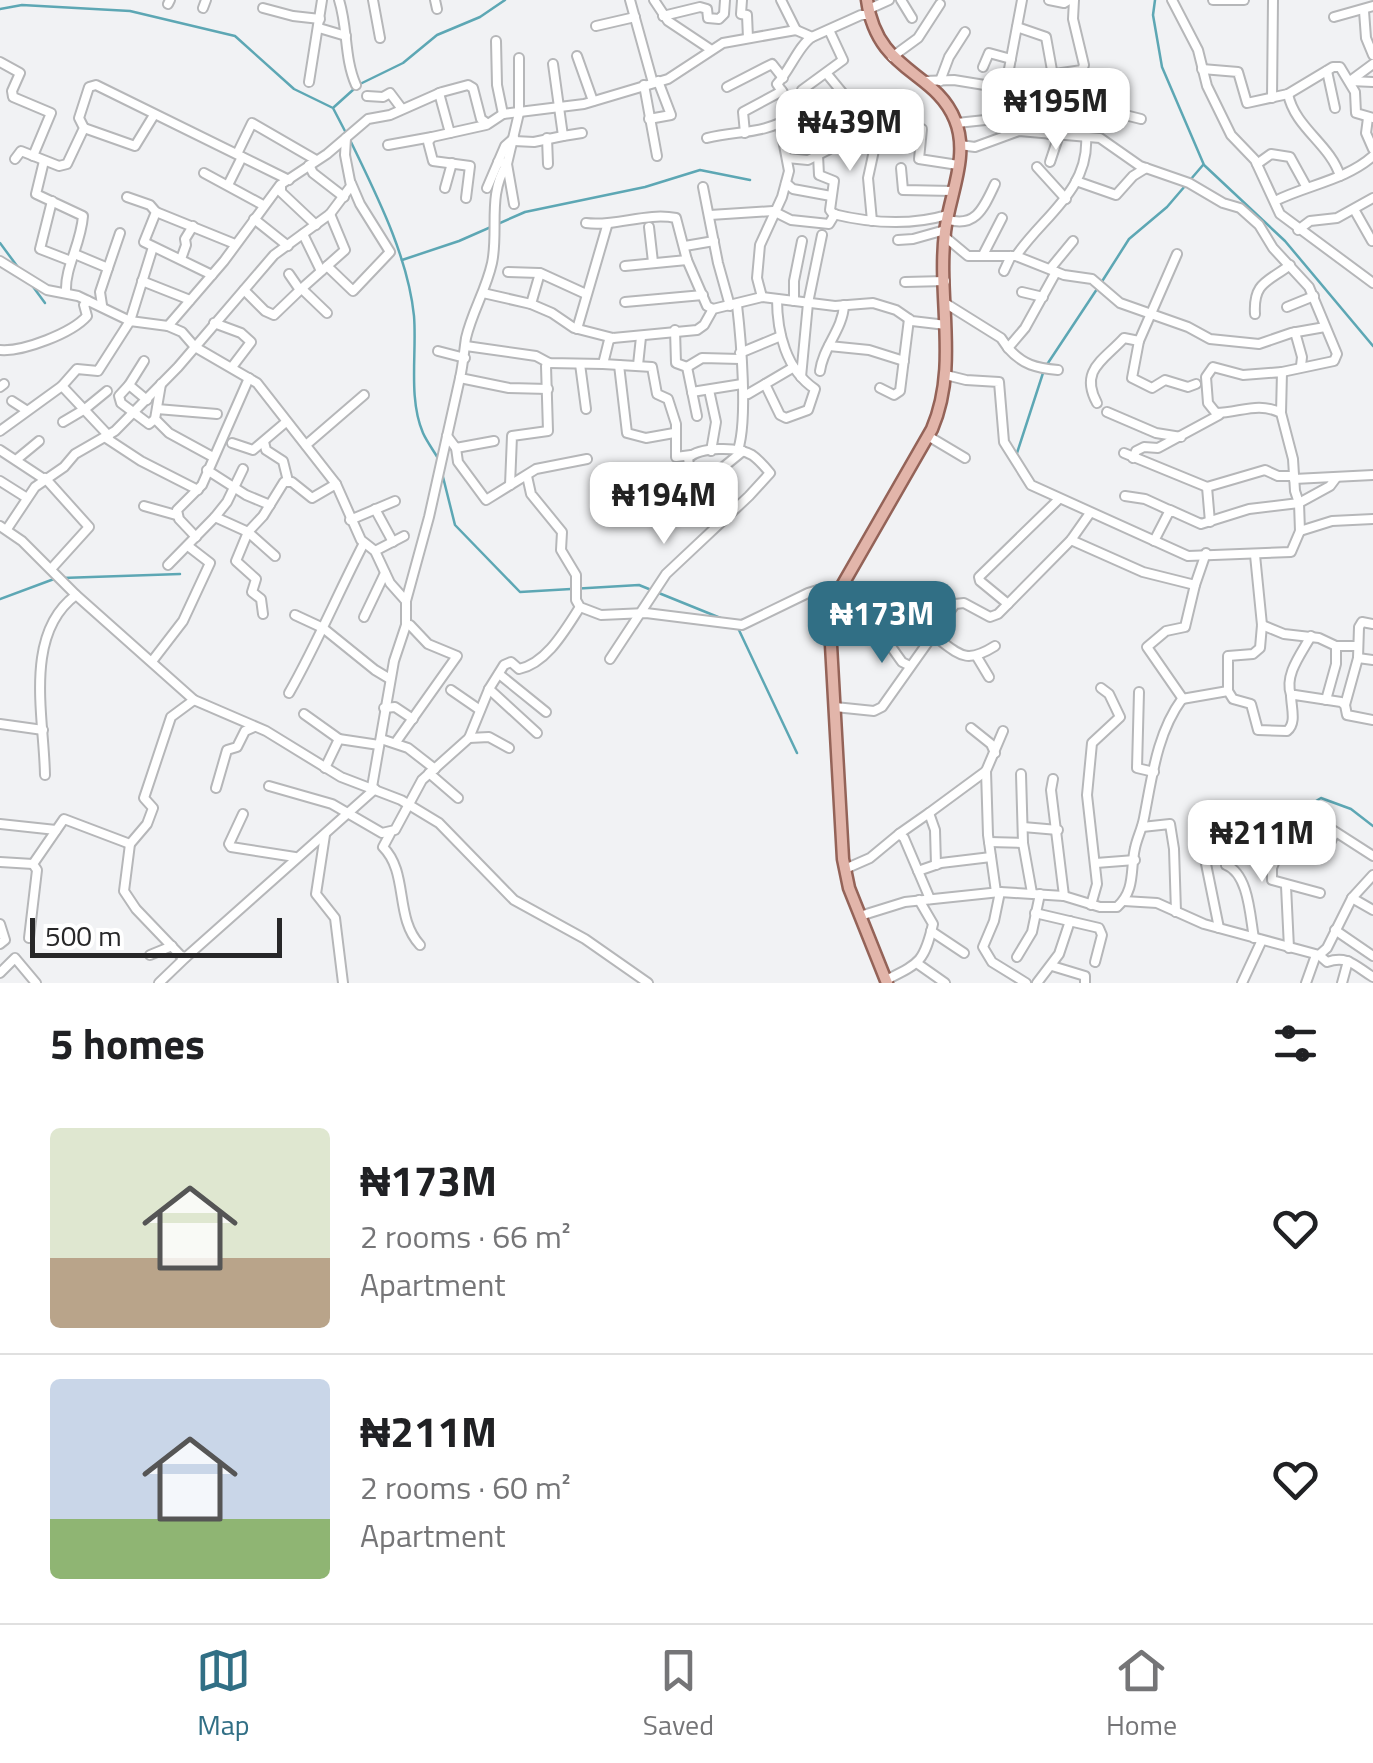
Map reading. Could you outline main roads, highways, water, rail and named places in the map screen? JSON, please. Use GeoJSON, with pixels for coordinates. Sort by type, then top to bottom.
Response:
{"type":"FeatureCollection","features":[{"type":"Feature","properties":{"kind":"main road"},"geometry":{"type":"LineString","coordinates":[[867,9],[879,39],[892,57],[946,104],[960,142],[946,225],[946,375],[940,407],[928,436],[839,590],[829,640],[845,869],[887,982]]}},
{"type":"Feature","properties":{"kind":"waterway"},"geometry":{"type":"LineString","coordinates":[[360,84],[403,63],[437,35],[480,17],[505,0]]}},
{"type":"Feature","properties":{"kind":"waterway"},"geometry":{"type":"LineString","coordinates":[[1155,0],[1153,15],[1162,67],[1204,165],[1285,241],[1373,346]]}},
{"type":"Feature","properties":{"kind":"waterway"},"geometry":{"type":"LineString","coordinates":[[0,9],[22,5],[130,11],[235,36],[294,89],[333,108],[346,133]]}},
{"type":"Feature","properties":{"kind":"waterway"},"geometry":{"type":"LineString","coordinates":[[334,107],[354,89]]}},
{"type":"Feature","properties":{"kind":"waterway"},"geometry":{"type":"LineString","coordinates":[[350,140],[405,271],[414,316],[418,419],[439,460]]}},
{"type":"Feature","properties":{"kind":"waterway"},"geometry":{"type":"LineString","coordinates":[[1101,283],[1129,239],[1167,207],[1203,165]]}},
{"type":"Feature","properties":{"kind":"waterway"},"geometry":{"type":"LineString","coordinates":[[402,260],[459,241],[525,212],[645,187],[700,170],[750,180]]}},
{"type":"Feature","properties":{"kind":"waterway"},"geometry":{"type":"LineString","coordinates":[[0,243],[20,270]]}},
{"type":"Feature","properties":{"kind":"waterway"},"geometry":{"type":"LineString","coordinates":[[31,284],[45,303]]}},
{"type":"Feature","properties":{"kind":"waterway"},"geometry":{"type":"LineString","coordinates":[[1046,366],[1097,289]]}},
{"type":"Feature","properties":{"kind":"waterway"},"geometry":{"type":"LineString","coordinates":[[1016,456],[1043,373]]}},
{"type":"Feature","properties":{"kind":"waterway"},"geometry":{"type":"LineString","coordinates":[[442,473],[455,525],[520,592],[639,585],[723,619]]}},
{"type":"Feature","properties":{"kind":"waterway"},"geometry":{"type":"LineString","coordinates":[[62,578],[180,574]]}},
{"type":"Feature","properties":{"kind":"waterway"},"geometry":{"type":"LineString","coordinates":[[0,599],[54,579]]}},
{"type":"Feature","properties":{"kind":"waterway"},"geometry":{"type":"LineString","coordinates":[[738,628],[797,753]]}},
{"type":"Feature","properties":{"kind":"waterway"},"geometry":{"type":"LineString","coordinates":[[1296,813],[1321,798],[1351,809],[1373,826]]}}]}
